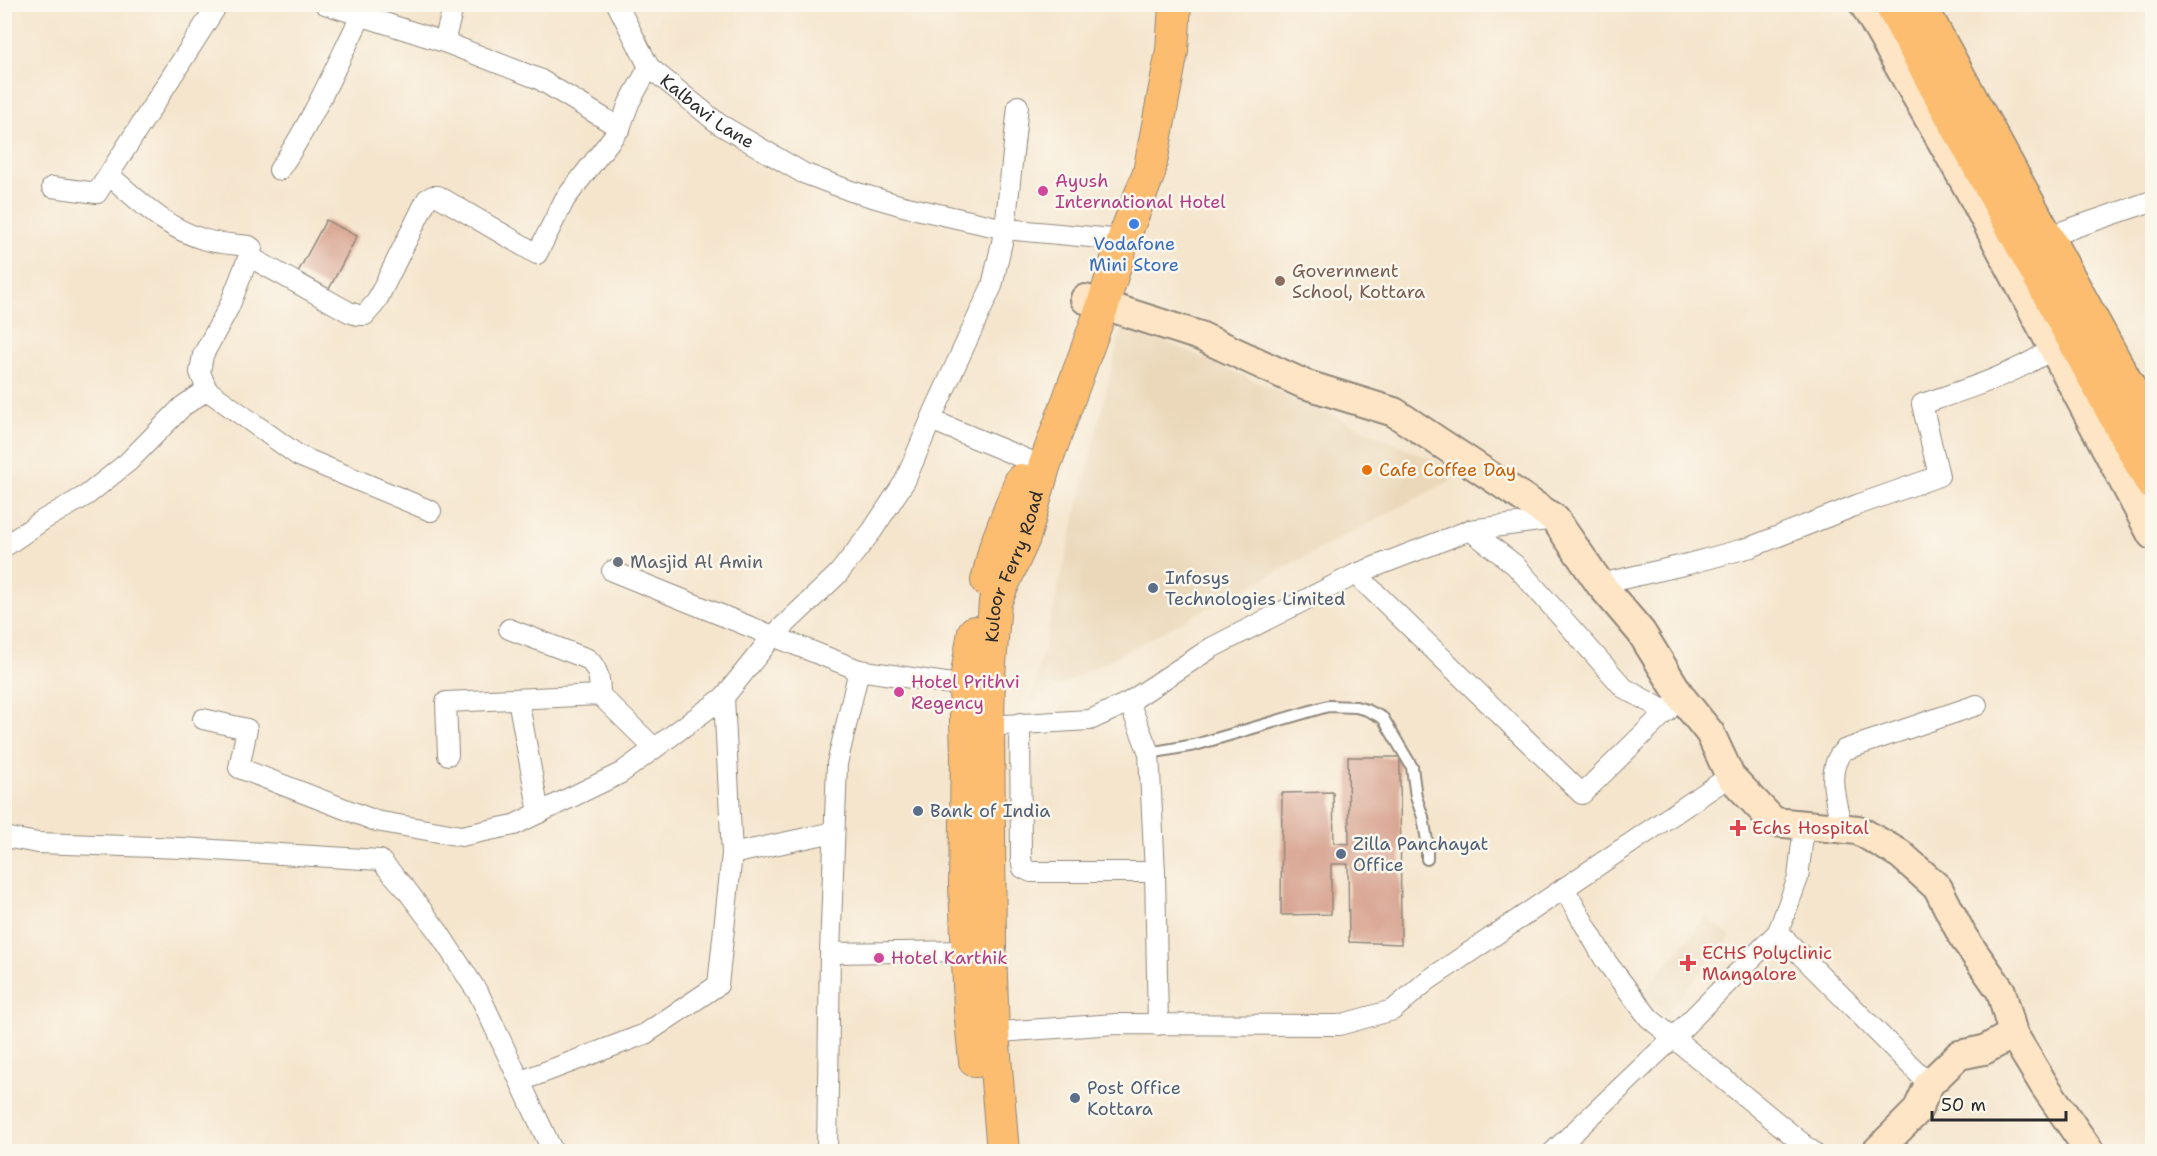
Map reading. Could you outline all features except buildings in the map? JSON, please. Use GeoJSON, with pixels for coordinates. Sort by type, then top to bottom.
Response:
{"type":"FeatureCollection","features":[{"type":"Feature","properties":{"kind":"highway"},"geometry":{"type":"LineString","coordinates":[[1891,4],[2152,483]]}},
{"type":"Feature","properties":{"kind":"highway"},"geometry":{"type":"LineString","coordinates":[[1928,8],[2046,237],[2152,430]]}},
{"type":"Feature","properties":{"kind":"main road","name":"Kuloor Ferry Road"},"geometry":{"type":"LineString","coordinates":[[982,1152],[983,1033],[990,949],[989,676],[995,602],[1024,537],[1114,239],[1149,173],[1172,51],[1174,5]]}},
{"type":"Feature","properties":{"kind":"main road","name":"Kuloor Ferry Road"},"geometry":{"type":"LineString","coordinates":[[1003,1152],[968,951],[965,885],[968,756],[965,686],[976,624],[995,548],[1028,460],[1094,302]]}},
{"type":"Feature","properties":{"kind":"street"},"geometry":{"type":"LineString","coordinates":[[52,187],[97,193],[218,4]]}},
{"type":"Feature","properties":{"kind":"street"},"geometry":{"type":"LineString","coordinates":[[325,4],[444,42],[538,79],[620,128]]}},
{"type":"Feature","properties":{"kind":"street"},"geometry":{"type":"LineString","coordinates":[[444,42],[454,4]]}},
{"type":"Feature","properties":{"kind":"street"},"geometry":{"type":"LineString","coordinates":[[617,4],[649,67]]}},
{"type":"Feature","properties":{"kind":"street"},"geometry":{"type":"LineString","coordinates":[[1864,4],[1970,191],[2152,535]]}},
{"type":"Feature","properties":{"kind":"street"},"geometry":{"type":"LineString","coordinates":[[279,170],[297,144],[361,16]]}},
{"type":"Feature","properties":{"kind":"street","name":"Kalbavi Lane"},"geometry":{"type":"LineString","coordinates":[[250,257],[349,312],[365,315],[376,302],[430,197],[438,196],[537,254],[565,199],[620,128],[629,103],[649,67],[719,124],[803,173],[851,191],[903,206],[1005,229],[1114,239]]}},
{"type":"Feature","properties":{"kind":"street"},"geometry":{"type":"LineString","coordinates":[[203,719],[247,729],[239,768],[376,821],[461,836],[514,825],[621,773],[724,697],[773,636],[838,574],[872,531],[905,481],[992,286],[1005,229],[1018,106]]}},
{"type":"Feature","properties":{"kind":"street"},"geometry":{"type":"LineString","coordinates":[[109,174],[155,215],[175,228],[207,240],[249,246],[253,250],[229,307],[203,355],[200,372],[207,390],[299,456],[430,511]]}},
{"type":"Feature","properties":{"kind":"street"},"geometry":{"type":"LineString","coordinates":[[2046,237],[2152,201]]}},
{"type":"Feature","properties":{"kind":"street"},"geometry":{"type":"LineString","coordinates":[[1094,302],[1200,336],[1304,384],[1394,412],[1555,519],[1600,584],[1641,632],[1674,705]]}},
{"type":"Feature","properties":{"kind":"street"},"geometry":{"type":"LineString","coordinates":[[1600,584],[1751,547],[1857,505],[1939,476],[1922,404],[2029,364],[2052,349]]}},
{"type":"Feature","properties":{"kind":"street"},"geometry":{"type":"LineString","coordinates":[[4,548],[43,520],[87,495],[128,462],[183,406],[207,390]]}},
{"type":"Feature","properties":{"kind":"street"},"geometry":{"type":"LineString","coordinates":[[931,420],[1028,460]]}},
{"type":"Feature","properties":{"kind":"street"},"geometry":{"type":"LineString","coordinates":[[988,726],[1090,720],[1129,702],[1210,648],[1356,574],[1470,530],[1555,519]]}},
{"type":"Feature","properties":{"kind":"street"},"geometry":{"type":"LineString","coordinates":[[1470,530],[1515,565],[1624,688],[1674,705],[1710,733],[1730,776],[1774,822],[1858,830],[1900,854],[1938,888],[1963,937],[2001,991],[2013,1034],[2044,1085],[2090,1152]]}},
{"type":"Feature","properties":{"kind":"street"},"geometry":{"type":"LineString","coordinates":[[612,571],[859,670],[965,686]]}},
{"type":"Feature","properties":{"kind":"street"},"geometry":{"type":"LineString","coordinates":[[1356,574],[1582,794],[1674,705]]}},
{"type":"Feature","properties":{"kind":"street"},"geometry":{"type":"LineString","coordinates":[[509,629],[588,659],[596,666],[600,680],[600,695],[654,748]]}},
{"type":"Feature","properties":{"kind":"street"},"geometry":{"type":"LineString","coordinates":[[827,1152],[830,953],[837,764],[859,670]]}},
{"type":"Feature","properties":{"kind":"street"},"geometry":{"type":"LineString","coordinates":[[448,755],[446,702],[600,695]]}},
{"type":"Feature","properties":{"kind":"street"},"geometry":{"type":"LineString","coordinates":[[521,1081],[645,1034],[718,985],[732,854],[724,697]]}},
{"type":"Feature","properties":{"kind":"street"},"geometry":{"type":"LineString","coordinates":[[518,699],[539,813]]}},
{"type":"Feature","properties":{"kind":"street"},"geometry":{"type":"LineString","coordinates":[[1129,702],[1149,753],[1155,872],[1158,1024]]}},
{"type":"Feature","properties":{"kind":"street"},"geometry":{"type":"LineString","coordinates":[[1842,828],[1834,777],[1837,757],[1844,750],[1977,705]]}},
{"type":"Feature","properties":{"kind":"street"},"geometry":{"type":"LineString","coordinates":[[1020,723],[1023,868],[1031,872],[1155,872]]}},
{"type":"Feature","properties":{"kind":"street"},"geometry":{"type":"LineString","coordinates":[[983,1033],[1116,1024],[1339,1025],[1393,1010],[1427,981],[1730,776]]}},
{"type":"Feature","properties":{"kind":"street"},"geometry":{"type":"LineString","coordinates":[[1565,1148],[1778,932],[1798,878],[1804,826]]}},
{"type":"Feature","properties":{"kind":"street"},"geometry":{"type":"LineString","coordinates":[[732,854],[834,832]]}},
{"type":"Feature","properties":{"kind":"street"},"geometry":{"type":"LineString","coordinates":[[4,837],[38,843],[217,850],[380,860],[406,889],[439,933],[480,996],[553,1152]]}},
{"type":"Feature","properties":{"kind":"street"},"geometry":{"type":"LineString","coordinates":[[1564,888],[1605,960],[1649,1018],[1813,1152]]}},
{"type":"Feature","properties":{"kind":"street"},"geometry":{"type":"LineString","coordinates":[[1778,932],[1929,1084]]}},
{"type":"Feature","properties":{"kind":"street"},"geometry":{"type":"LineString","coordinates":[[830,953],[968,951]]}},
{"type":"Feature","properties":{"kind":"street"},"geometry":{"type":"LineString","coordinates":[[1876,1152],[1917,1111],[1929,1084],[1959,1054],[1984,1050],[2013,1034]]}},
{"type":"Feature","properties":{"kind":"lane"},"geometry":{"type":"LineString","coordinates":[[1149,753],[1195,745],[1328,706],[1356,707],[1367,710],[1383,718],[1412,767],[1416,797],[1427,841],[1427,859]]}},
{"type":"Feature","properties":{"kind":"shaded area","name":"Infosys Technologies Limited"},"geometry":{"type":"Polygon","coordinates":[[[1123,322],[1463,474],[1031,701],[1123,322]]]}},
{"type":"Feature","properties":{"kind":"shaded area","name":"ECHS Polyclinic Mangalore"},"geometry":{"type":"Polygon","coordinates":[[[1706,917],[1731,937],[1665,1014],[1645,990],[1706,917]]]}},
{"type":"Feature","properties":{"kind":"place","name":"Ayush International Hotel"},"geometry":{"type":"Point","coordinates":[1043,191]}},
{"type":"Feature","properties":{"kind":"place","name":"Vodafone Mini Store"},"geometry":{"type":"Point","coordinates":[1134,224]}},
{"type":"Feature","properties":{"kind":"place","name":"Government School, Kottara"},"geometry":{"type":"Point","coordinates":[1280,281]}},
{"type":"Feature","properties":{"kind":"place","name":"Cafe Coffee Day"},"geometry":{"type":"Point","coordinates":[1367,470]}},
{"type":"Feature","properties":{"kind":"place","name":"Masjid Al Amin"},"geometry":{"type":"Point","coordinates":[618,562]}},
{"type":"Feature","properties":{"kind":"place","name":"Infosys Technologies Limited"},"geometry":{"type":"Point","coordinates":[1153,588]}},
{"type":"Feature","properties":{"kind":"place","name":"Hotel Prithvi Regency"},"geometry":{"type":"Point","coordinates":[899,692]}},
{"type":"Feature","properties":{"kind":"place","name":"Bank of India"},"geometry":{"type":"Point","coordinates":[918,811]}},
{"type":"Feature","properties":{"kind":"place","name":"Echs Hospital"},"geometry":{"type":"Point","coordinates":[1738,828]}},
{"type":"Feature","properties":{"kind":"place","name":"Zilla Panchayat Office"},"geometry":{"type":"Point","coordinates":[1341,854]}},
{"type":"Feature","properties":{"kind":"place","name":"Hotel Karthik"},"geometry":{"type":"Point","coordinates":[879,958]}},
{"type":"Feature","properties":{"kind":"place","name":"ECHS Polyclinic Mangalore"},"geometry":{"type":"Point","coordinates":[1688,963]}},
{"type":"Feature","properties":{"kind":"place","name":"Post Office Kottara"},"geometry":{"type":"Point","coordinates":[1075,1098]}}]}
